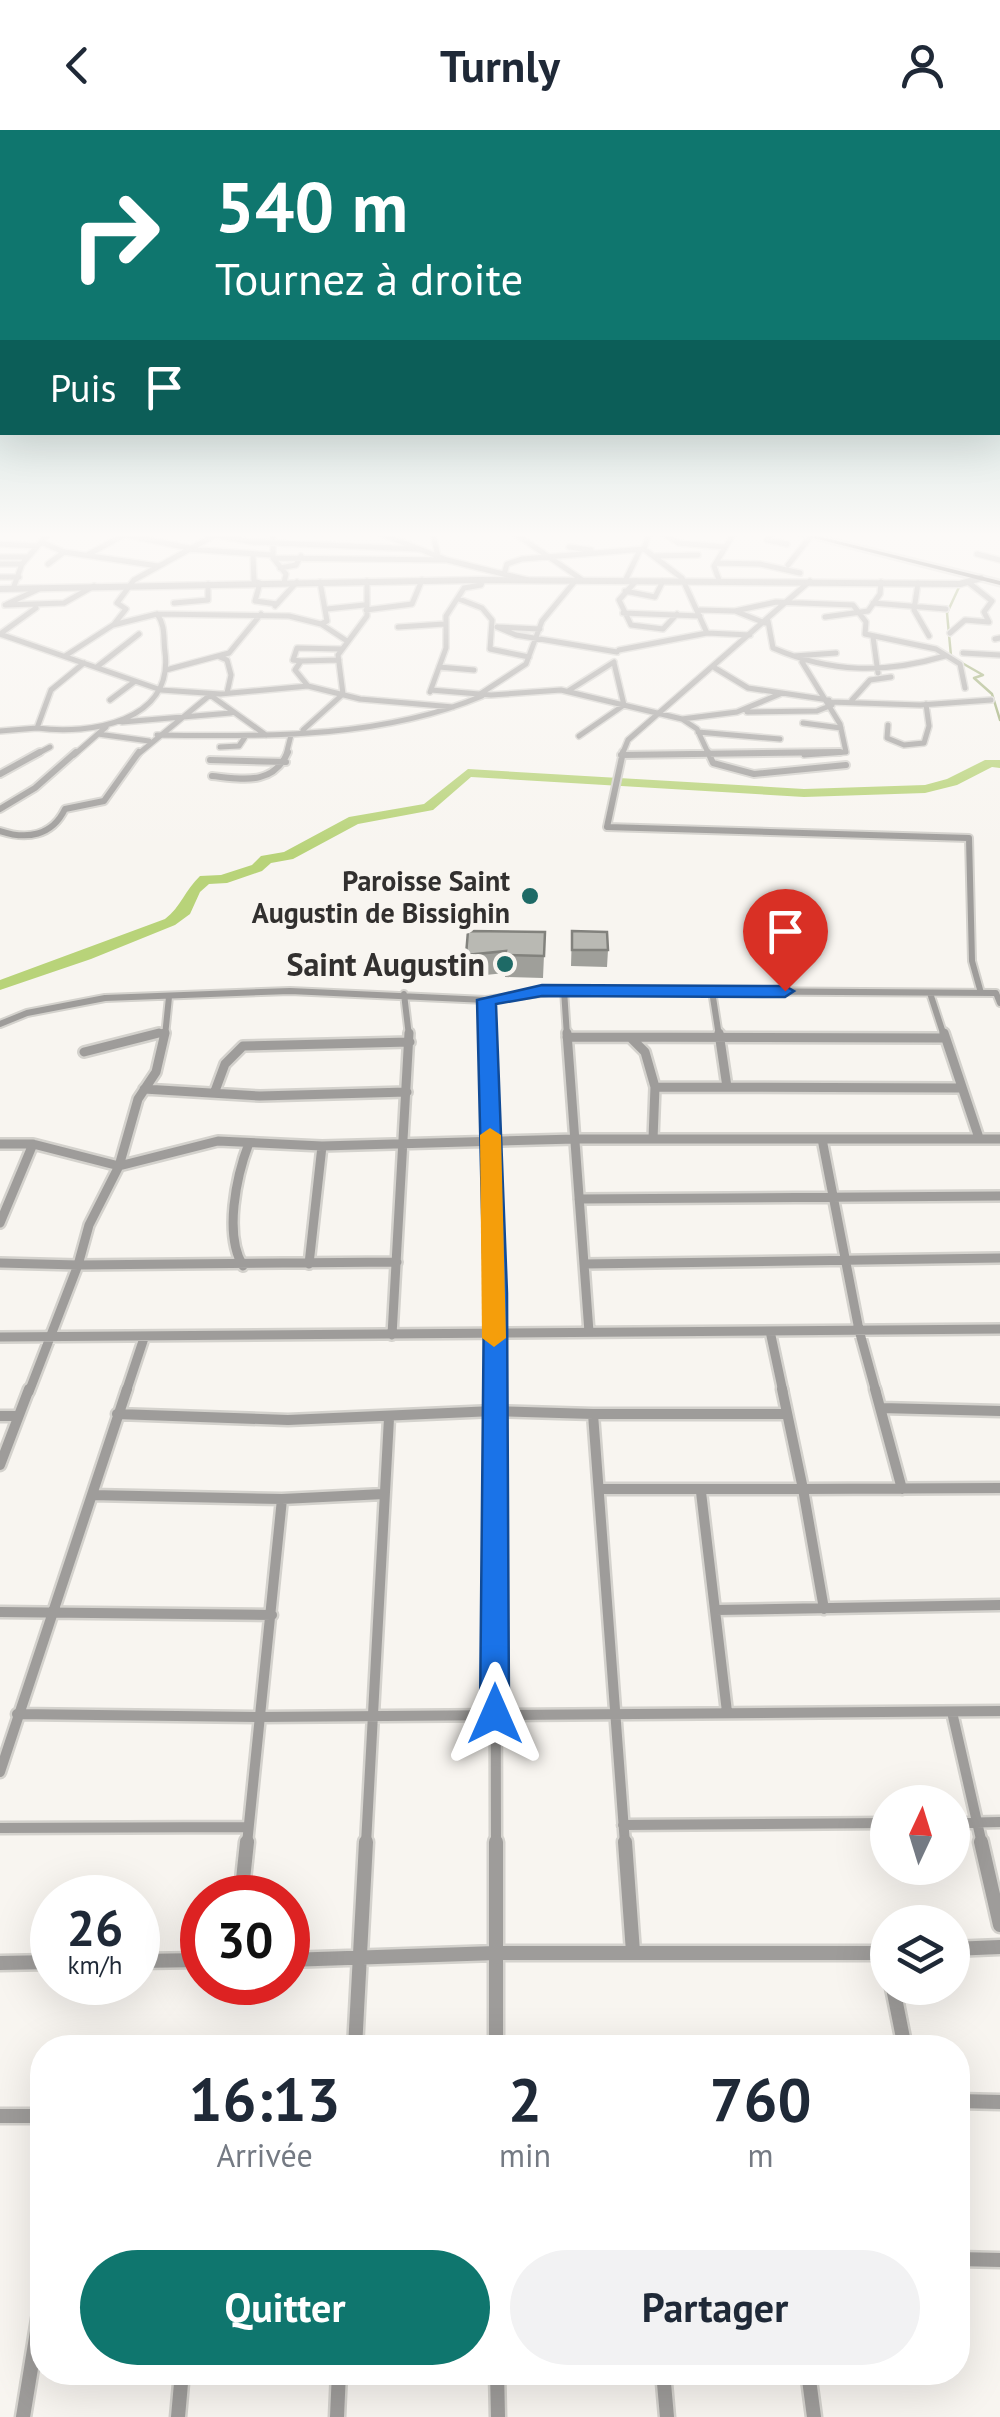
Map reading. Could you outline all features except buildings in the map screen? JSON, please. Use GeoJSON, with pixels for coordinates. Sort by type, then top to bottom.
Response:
{"type":"FeatureCollection","features":[{"type":"Feature","properties":{"kind":"street"},"geometry":{"type":"LineString","coordinates":[[17,640],[161,690],[206,694],[308,686],[453,707]]}},
{"type":"Feature","properties":{"kind":"street"},"geometry":{"type":"LineString","coordinates":[[65,656],[90,640]]}},
{"type":"Feature","properties":{"kind":"street"},"geometry":{"type":"LineString","coordinates":[[98,666],[132,640]]}},
{"type":"Feature","properties":{"kind":"street"},"geometry":{"type":"LineString","coordinates":[[0,809],[36,788],[106,727],[139,714],[161,690],[170,658],[164,640]]}},
{"type":"Feature","properties":{"kind":"street"},"geometry":{"type":"LineString","coordinates":[[166,670],[220,657],[234,650],[239,640]]}},
{"type":"Feature","properties":{"kind":"street"},"geometry":{"type":"LineString","coordinates":[[422,704],[432,690],[446,640]]}},
{"type":"Feature","properties":{"kind":"street"},"geometry":{"type":"LineString","coordinates":[[489,640],[490,649],[529,657]]}},
{"type":"Feature","properties":{"kind":"street"},"geometry":{"type":"LineString","coordinates":[[98,734],[245,737],[391,724],[453,707],[482,694],[524,667],[535,640]]}},
{"type":"Feature","properties":{"kind":"street"},"geometry":{"type":"LineString","coordinates":[[568,640],[618,651],[673,640]]}},
{"type":"Feature","properties":{"kind":"street"},"geometry":{"type":"LineString","coordinates":[[579,736],[625,703],[614,663],[618,651],[631,640]]}},
{"type":"Feature","properties":{"kind":"street"},"geometry":{"type":"LineString","coordinates":[[745,640],[628,740],[620,755],[607,828],[969,838],[972,961],[980,993]]}},
{"type":"Feature","properties":{"kind":"street"},"geometry":{"type":"LineString","coordinates":[[771,640],[770,645],[802,662],[891,677]]}},
{"type":"Feature","properties":{"kind":"street"},"geometry":{"type":"LineString","coordinates":[[874,640],[878,674]]}},
{"type":"Feature","properties":{"kind":"street"},"geometry":{"type":"LineString","coordinates":[[902,640],[943,652],[960,664],[966,688]]}},
{"type":"Feature","properties":{"kind":"street"},"geometry":{"type":"LineString","coordinates":[[343,694],[338,660],[348,641]]}},
{"type":"Feature","properties":{"kind":"street"},"geometry":{"type":"LineString","coordinates":[[338,660],[293,660],[296,648],[341,649]]}},
{"type":"Feature","properties":{"kind":"street"},"geometry":{"type":"LineString","coordinates":[[792,656],[836,653]]}},
{"type":"Feature","properties":{"kind":"street"},"geometry":{"type":"LineString","coordinates":[[963,653],[1000,655]]}},
{"type":"Feature","properties":{"kind":"street"},"geometry":{"type":"LineString","coordinates":[[852,700],[856,691],[878,674],[944,656]]}},
{"type":"Feature","properties":{"kind":"street"},"geometry":{"type":"LineString","coordinates":[[220,657],[227,660],[231,674],[227,693]]}},
{"type":"Feature","properties":{"kind":"street"},"geometry":{"type":"LineString","coordinates":[[302,661],[295,670],[308,686]]}},
{"type":"Feature","properties":{"kind":"street"},"geometry":{"type":"LineString","coordinates":[[620,755],[844,752],[831,702],[814,685],[802,662]]}},
{"type":"Feature","properties":{"kind":"street"},"geometry":{"type":"LineString","coordinates":[[36,728],[38,708],[48,691],[84,663]]}},
{"type":"Feature","properties":{"kind":"street"},"geometry":{"type":"LineString","coordinates":[[568,691],[614,663]]}},
{"type":"Feature","properties":{"kind":"street"},"geometry":{"type":"LineString","coordinates":[[439,667],[474,670]]}},
{"type":"Feature","properties":{"kind":"street"},"geometry":{"type":"LineString","coordinates":[[715,668],[748,688],[831,702],[926,704],[991,700]]}},
{"type":"Feature","properties":{"kind":"street"},"geometry":{"type":"LineString","coordinates":[[110,700],[134,682]]}},
{"type":"Feature","properties":{"kind":"street"},"geometry":{"type":"LineString","coordinates":[[792,695],[814,685]]}},
{"type":"Feature","properties":{"kind":"street"},"geometry":{"type":"LineString","coordinates":[[432,690],[482,694],[568,691],[620,708],[682,719],[738,712],[809,712],[831,702]]}},
{"type":"Feature","properties":{"kind":"street"},"geometry":{"type":"LineString","coordinates":[[206,694],[268,736]]}},
{"type":"Feature","properties":{"kind":"street"},"geometry":{"type":"LineString","coordinates":[[0,830],[17,837],[41,834],[58,822],[65,808],[104,801],[120,774],[153,738],[206,694]]}},
{"type":"Feature","properties":{"kind":"street"},"geometry":{"type":"LineString","coordinates":[[304,730],[343,694]]}},
{"type":"Feature","properties":{"kind":"street"},"geometry":{"type":"LineString","coordinates":[[738,712],[780,694]]}},
{"type":"Feature","properties":{"kind":"street"},"geometry":{"type":"LineString","coordinates":[[888,725],[889,740],[904,745],[924,743],[928,726],[926,704]]}},
{"type":"Feature","properties":{"kind":"street"},"geometry":{"type":"LineString","coordinates":[[119,722],[231,713]]}},
{"type":"Feature","properties":{"kind":"street"},"geometry":{"type":"LineString","coordinates":[[682,719],[698,732],[716,766],[745,773],[846,764]]}},
{"type":"Feature","properties":{"kind":"street"},"geometry":{"type":"LineString","coordinates":[[804,723],[840,728]]}},
{"type":"Feature","properties":{"kind":"street"},"geometry":{"type":"LineString","coordinates":[[0,731],[106,727]]}},
{"type":"Feature","properties":{"kind":"street"},"geometry":{"type":"LineString","coordinates":[[698,732],[780,738]]}},
{"type":"Feature","properties":{"kind":"street"},"geometry":{"type":"LineString","coordinates":[[724,733],[734,755]]}},
{"type":"Feature","properties":{"kind":"street"},"geometry":{"type":"LineString","coordinates":[[212,776],[264,778],[286,762],[291,735]]}},
{"type":"Feature","properties":{"kind":"street"},"geometry":{"type":"LineString","coordinates":[[220,747],[239,746],[245,737]]}},
{"type":"Feature","properties":{"kind":"street"},"geometry":{"type":"LineString","coordinates":[[0,774],[50,747]]}},
{"type":"Feature","properties":{"kind":"street"},"geometry":{"type":"LineString","coordinates":[[210,760],[286,762]]}},
{"type":"Feature","properties":{"kind":"street"},"geometry":{"type":"LineString","coordinates":[[0,1024],[27,1013],[94,1000],[290,991],[486,1000],[564,990],[996,993],[1000,1004]]}},
{"type":"Feature","properties":{"kind":"street"},"geometry":{"type":"LineString","coordinates":[[564,990],[589,1332]]}},
{"type":"Feature","properties":{"kind":"street"},"geometry":{"type":"LineString","coordinates":[[712,991],[726,1088]]}},
{"type":"Feature","properties":{"kind":"street"},"geometry":{"type":"LineString","coordinates":[[930,993],[979,1138]]}},
{"type":"Feature","properties":{"kind":"street"},"geometry":{"type":"LineString","coordinates":[[392,1335],[410,1042],[404,994]]}},
{"type":"Feature","properties":{"kind":"street"},"geometry":{"type":"LineString","coordinates":[[0,1465],[95,1213],[120,1166],[130,1122],[156,1072],[170,998]]}},
{"type":"Feature","properties":{"kind":"street"},"geometry":{"type":"LineString","coordinates":[[486,1000],[494,1333],[496,2035]]}},
{"type":"Feature","properties":{"kind":"street"},"geometry":{"type":"LineString","coordinates":[[84,1052],[133,1043],[164,1032]]}},
{"type":"Feature","properties":{"kind":"street"},"geometry":{"type":"LineString","coordinates":[[568,1037],[717,1041],[945,1038]]}},
{"type":"Feature","properties":{"kind":"street"},"geometry":{"type":"LineString","coordinates":[[631,1038],[645,1052],[655,1087],[653,1139]]}},
{"type":"Feature","properties":{"kind":"street"},"geometry":{"type":"LineString","coordinates":[[215,1091],[225,1064],[243,1046],[410,1042]]}},
{"type":"Feature","properties":{"kind":"street"},"geometry":{"type":"LineString","coordinates":[[655,1087],[962,1088]]}},
{"type":"Feature","properties":{"kind":"street"},"geometry":{"type":"LineString","coordinates":[[144,1089],[260,1096],[406,1092]]}},
{"type":"Feature","properties":{"kind":"street"},"geometry":{"type":"LineString","coordinates":[[822,1139],[858,1330],[902,1489]]}},
{"type":"Feature","properties":{"kind":"street"},"geometry":{"type":"LineString","coordinates":[[0,1144],[33,1144],[120,1166],[146,1163],[193,1144],[1000,1139]]}},
{"type":"Feature","properties":{"kind":"street"},"geometry":{"type":"LineString","coordinates":[[244,1266],[232,1248],[248,1143]]}},
{"type":"Feature","properties":{"kind":"street"},"geometry":{"type":"LineString","coordinates":[[0,1223],[33,1144]]}},
{"type":"Feature","properties":{"kind":"street"},"geometry":{"type":"LineString","coordinates":[[309,1264],[322,1146]]}},
{"type":"Feature","properties":{"kind":"street"},"geometry":{"type":"LineString","coordinates":[[579,1199],[1000,1196]]}},
{"type":"Feature","properties":{"kind":"street"},"geometry":{"type":"LineString","coordinates":[[584,1264],[1000,1258]]}},
{"type":"Feature","properties":{"kind":"street"},"geometry":{"type":"LineString","coordinates":[[0,1263],[244,1266],[396,1262]]}},
{"type":"Feature","properties":{"kind":"street"},"geometry":{"type":"LineString","coordinates":[[0,1337],[1000,1329]]}},
{"type":"Feature","properties":{"kind":"street"},"geometry":{"type":"LineString","coordinates":[[770,1331],[824,1609]]}},
{"type":"Feature","properties":{"kind":"street"},"geometry":{"type":"LineString","coordinates":[[0,1772],[144,1338]]}},
{"type":"Feature","properties":{"kind":"street"},"geometry":{"type":"LineString","coordinates":[[881,1408],[1000,1410]]}},
{"type":"Feature","properties":{"kind":"street"},"geometry":{"type":"LineString","coordinates":[[117,1414],[288,1420],[494,1411],[785,1414]]}},
{"type":"Feature","properties":{"kind":"street"},"geometry":{"type":"LineString","coordinates":[[593,1414],[602,1488],[632,1952]]}},
{"type":"Feature","properties":{"kind":"street"},"geometry":{"type":"LineString","coordinates":[[0,1416],[18,1416]]}},
{"type":"Feature","properties":{"kind":"street"},"geometry":{"type":"LineString","coordinates":[[355,2035],[389,1418]]}},
{"type":"Feature","properties":{"kind":"street"},"geometry":{"type":"LineString","coordinates":[[602,1488],[700,1492],[1000,1488]]}},
{"type":"Feature","properties":{"kind":"street"},"geometry":{"type":"LineString","coordinates":[[700,1492],[727,1712]]}},
{"type":"Feature","properties":{"kind":"street"},"geometry":{"type":"LineString","coordinates":[[92,1494],[282,1499],[384,1494]]}},
{"type":"Feature","properties":{"kind":"street"},"geometry":{"type":"LineString","coordinates":[[243,1875],[282,1499]]}},
{"type":"Feature","properties":{"kind":"street"},"geometry":{"type":"LineString","coordinates":[[716,1610],[1000,1604]]}},
{"type":"Feature","properties":{"kind":"street"},"geometry":{"type":"LineString","coordinates":[[0,1612],[272,1615]]}},
{"type":"Feature","properties":{"kind":"street"},"geometry":{"type":"LineString","coordinates":[[17,1714],[260,1717],[1000,1711]]}},
{"type":"Feature","properties":{"kind":"street"},"geometry":{"type":"LineString","coordinates":[[952,1712],[1000,1926]]}},
{"type":"Feature","properties":{"kind":"street"},"geometry":{"type":"LineString","coordinates":[[970,1823],[1000,1822]]}},
{"type":"Feature","properties":{"kind":"street"},"geometry":{"type":"LineString","coordinates":[[624,1825],[870,1823]]}},
{"type":"Feature","properties":{"kind":"street"},"geometry":{"type":"LineString","coordinates":[[0,1828],[248,1827]]}},
{"type":"Feature","properties":{"kind":"street"},"geometry":{"type":"LineString","coordinates":[[970,1948],[1000,1946]]}},
{"type":"Feature","properties":{"kind":"street"},"geometry":{"type":"LineString","coordinates":[[310,1960],[632,1952],[870,1955]]}},
{"type":"Feature","properties":{"kind":"street"},"geometry":{"type":"LineString","coordinates":[[0,1962],[30,1962]]}},
{"type":"Feature","properties":{"kind":"street"},"geometry":{"type":"LineString","coordinates":[[896,2005],[902,2035]]}},
{"type":"Feature","properties":{"kind":"street"},"geometry":{"type":"LineString","coordinates":[[970,2101],[1000,2102]]}},
{"type":"Feature","properties":{"kind":"street"},"geometry":{"type":"LineString","coordinates":[[0,2116],[30,2116]]}},
{"type":"Feature","properties":{"kind":"street"},"geometry":{"type":"LineString","coordinates":[[970,2259],[1000,2260]]}},
{"type":"Feature","properties":{"kind":"street"},"geometry":{"type":"LineString","coordinates":[[23,2417],[30,2374]]}},
{"type":"Feature","properties":{"kind":"street"},"geometry":{"type":"LineString","coordinates":[[178,2417],[181,2385]]}},
{"type":"Feature","properties":{"kind":"street"},"geometry":{"type":"LineString","coordinates":[[337,2417],[338,2385]]}},
{"type":"Feature","properties":{"kind":"street"},"geometry":{"type":"LineString","coordinates":[[498,2385],[498,2417]]}},
{"type":"Feature","properties":{"kind":"street"},"geometry":{"type":"LineString","coordinates":[[663,2385],[667,2417]]}},
{"type":"Feature","properties":{"kind":"street"},"geometry":{"type":"LineString","coordinates":[[810,2385],[814,2417]]}},
{"type":"Feature","properties":{"kind":"waterway"},"geometry":{"type":"LineString","coordinates":[[949,640],[951,656]]}},
{"type":"Feature","properties":{"kind":"waterway"},"geometry":{"type":"LineString","coordinates":[[962,663],[983,675],[974,678],[992,694],[1000,720]]}},
{"type":"Feature","properties":{"kind":"waterway"},"geometry":{"type":"LineString","coordinates":[[0,985],[170,922],[185,911],[193,890],[205,879],[222,880],[257,868],[266,859],[288,856],[354,820],[428,807],[468,773],[804,793],[925,789],[952,782],[990,763],[1000,764]]}},
{"type":"Feature","properties":{"kind":"slow traffic"},"geometry":{"type":"LineString","coordinates":[[490,1135],[494,1338]]}},
{"type":"Feature","properties":{"kind":"place","name":"Paroisse Saint Augustin de Bissighin"},"geometry":{"type":"Point","coordinates":[530,896]}},
{"type":"Feature","properties":{"kind":"place","name":"Saint Augustin"},"geometry":{"type":"Point","coordinates":[505,964]}},
{"type":"Feature","properties":{"kind":"route"},"geometry":{"type":"LineString","coordinates":[[495,1714],[495,1293],[486,1000],[542,990],[785,991]]}}]}
